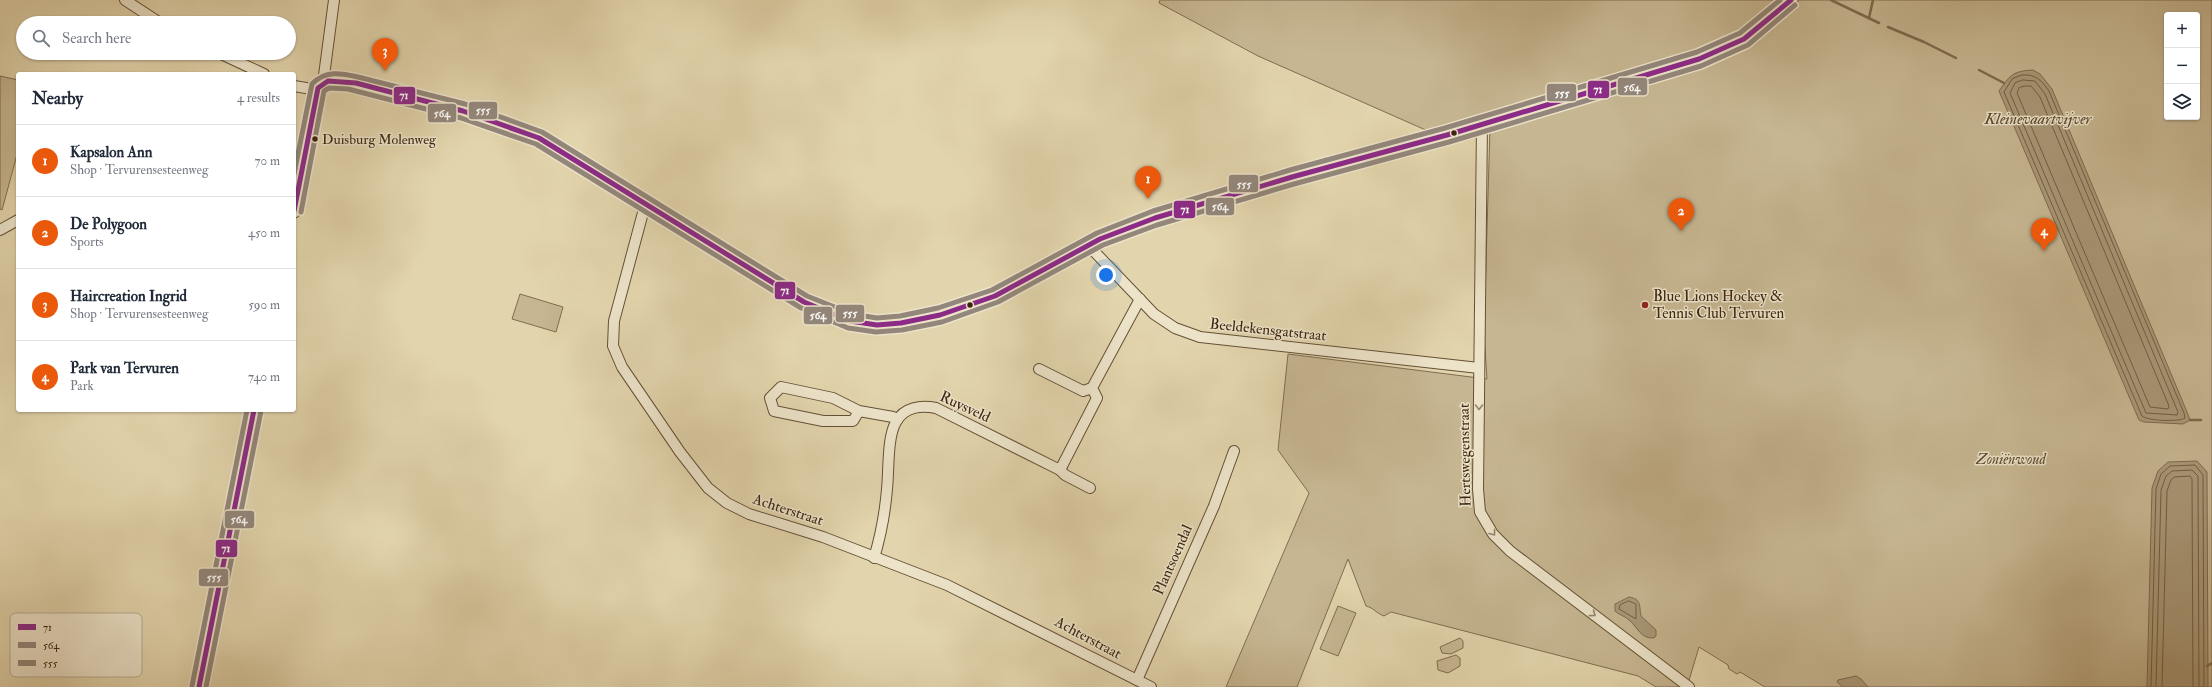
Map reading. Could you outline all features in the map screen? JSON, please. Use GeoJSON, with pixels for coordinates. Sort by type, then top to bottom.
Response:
{"type":"FeatureCollection","features":[{"type":"Feature","properties":{"kind":"street"},"geometry":{"type":"LineString","coordinates":[[125,0],[149,16]]}},
{"type":"Feature","properties":{"kind":"street"},"geometry":{"type":"LineString","coordinates":[[296,201],[320,87],[334,0]]}},
{"type":"Feature","properties":{"kind":"street"},"geometry":{"type":"LineString","coordinates":[[296,86],[320,87],[330,81],[356,84],[468,111],[503,122],[538,138],[804,302],[850,321],[877,325],[919,320],[976,304],[1017,285],[1088,245],[1155,218],[1292,177],[1447,135],[1482,123],[1699,60],[1744,39],[1791,0]]}},
{"type":"Feature","properties":{"kind":"street"},"geometry":{"type":"LineString","coordinates":[[234,60],[260,72]]}},
{"type":"Feature","properties":{"kind":"street","name":"Hertswegenstraat"},"geometry":{"type":"LineString","coordinates":[[1482,123],[1479,368],[1480,512],[1492,534],[1510,551],[1689,687]]}},
{"type":"Feature","properties":{"kind":"street","name":"Achterstraat"},"geometry":{"type":"LineString","coordinates":[[645,205],[614,321],[613,346],[622,367],[692,470],[708,488],[722,499],[749,514],[823,537],[947,585],[1024,622],[1151,687]]}},
{"type":"Feature","properties":{"kind":"street"},"geometry":{"type":"LineString","coordinates":[[0,230],[16,221]]}},
{"type":"Feature","properties":{"kind":"street","name":"Beeldekensgatstraat"},"geometry":{"type":"LineString","coordinates":[[1088,245],[1154,314],[1175,328],[1200,337],[1479,368]]}},
{"type":"Feature","properties":{"kind":"street"},"geometry":{"type":"LineString","coordinates":[[1039,369],[1083,392],[1092,388],[1140,299]]}},
{"type":"Feature","properties":{"kind":"street"},"geometry":{"type":"LineString","coordinates":[[859,411],[852,421],[823,421],[774,411],[770,398],[781,387],[833,398],[859,411],[893,417],[897,420],[892,434],[882,531],[874,558]]}},
{"type":"Feature","properties":{"kind":"street"},"geometry":{"type":"LineString","coordinates":[[1060,470],[1097,398],[1092,388]]}},
{"type":"Feature","properties":{"kind":"street","name":"Ruysveld"},"geometry":{"type":"LineString","coordinates":[[897,420],[912,409],[923,406],[936,408],[1060,470],[1065,475],[1090,488]]}},
{"type":"Feature","properties":{"kind":"street"},"geometry":{"type":"LineString","coordinates":[[199,687],[254,412]]}},
{"type":"Feature","properties":{"kind":"street","name":"Plantsoendal"},"geometry":{"type":"LineString","coordinates":[[1137,680],[1214,506],[1234,451]]}},
{"type":"Feature","properties":{"kind":"green space","name":"Zoniënwoud"},"geometry":{"type":"Polygon","coordinates":[[[1160,0],[2212,0],[2212,687],[1765,687],[1740,672],[1737,674],[1729,669],[1728,665],[1699,647],[1687,687],[1656,687],[1638,676],[1391,612],[1384,616],[1366,606],[1348,559],[1297,687],[1226,687],[1309,493],[1278,450],[1288,354],[1487,379],[1484,334],[1490,127],[1690,69],[1685,60],[1484,118],[1428,131],[1258,56],[1159,3],[1160,0]]]}},
{"type":"Feature","properties":{"kind":"green space"},"geometry":{"type":"Polygon","coordinates":[[[0,76],[16,80],[16,158],[2,210],[0,209],[0,76]]]}},
{"type":"Feature","properties":{"kind":"green space"},"geometry":{"type":"Polygon","coordinates":[[[520,294],[563,307],[556,332],[512,319],[520,294]]]}},
{"type":"Feature","properties":{"kind":"green space"},"geometry":{"type":"Polygon","coordinates":[[[1338,606],[1356,613],[1338,656],[1320,649],[1338,606]]]}},
{"type":"Feature","properties":{"kind":"green space"},"geometry":{"type":"Polygon","coordinates":[[[1460,638],[1463,641],[1463,648],[1451,654],[1442,653],[1440,647],[1460,638]]]}},
{"type":"Feature","properties":{"kind":"green space"},"geometry":{"type":"Polygon","coordinates":[[[1456,655],[1460,658],[1460,666],[1448,673],[1438,670],[1437,661],[1456,655]]]}},
{"type":"Feature","properties":{"kind":"water","name":"Kleinevaartvijver"},"geometry":{"type":"Polygon","coordinates":[[[2033,70],[2040,74],[2052,89],[2187,412],[2190,420],[2183,424],[2144,422],[2139,420],[1999,91],[2006,81],[2016,73],[2033,70]]]}},
{"type":"Feature","properties":{"kind":"water"},"geometry":{"type":"Polygon","coordinates":[[[2197,461],[2207,472],[2208,687],[2147,687],[2152,488],[2158,471],[2168,462],[2197,461]]]}},
{"type":"Feature","properties":{"kind":"water"},"geometry":{"type":"Polygon","coordinates":[[[1629,597],[1638,601],[1641,616],[1656,630],[1656,636],[1654,638],[1645,637],[1642,635],[1632,623],[1615,611],[1615,604],[1629,597]]]}},
{"type":"Feature","properties":{"kind":"water"},"geometry":{"type":"Polygon","coordinates":[[[1856,676],[1868,687],[1843,687],[1837,682],[1838,680],[1856,676]]]}},
{"type":"Feature","properties":{"kind":"waterway"},"geometry":{"type":"LineString","coordinates":[[1831,0],[1879,23]]}},
{"type":"Feature","properties":{"kind":"waterway"},"geometry":{"type":"LineString","coordinates":[[1869,18],[1873,0]]}},
{"type":"Feature","properties":{"kind":"waterway"},"geometry":{"type":"LineString","coordinates":[[1888,27],[1924,42],[1956,58]]}},
{"type":"Feature","properties":{"kind":"waterway"},"geometry":{"type":"LineString","coordinates":[[1979,70],[2004,83]]}},
{"type":"Feature","properties":{"kind":"waterway"},"geometry":{"type":"LineString","coordinates":[[2190,420],[2201,420]]}},
{"type":"Feature","properties":{"kind":"waterway"},"geometry":{"type":"LineString","coordinates":[[2207,666],[2212,663]]}},
{"type":"Feature","properties":{"kind":"transit line","name":"555"},"geometry":{"type":"LineString","coordinates":[[296,164],[312,84],[322,76],[334,74],[345,74],[358,77],[465,104],[542,132],[807,296],[852,314],[877,318],[900,316],[938,308],[992,290],[1097,233],[1153,211],[1290,170],[1445,128],[1697,52],[1740,33],[1780,0]]}},
{"type":"Feature","properties":{"kind":"transit line","name":"71"},"geometry":{"type":"LineString","coordinates":[[296,201],[318,88],[328,81],[356,83],[463,111],[539,138],[804,302],[850,321],[877,325],[901,323],[940,315],[995,296],[1100,239],[1155,218],[1292,177],[1447,135],[1699,59],[1744,39],[1791,0]]}},
{"type":"Feature","properties":{"kind":"transit line","name":"564"},"geometry":{"type":"LineString","coordinates":[[301,212],[324,91],[329,88],[348,89],[461,118],[536,144],[801,308],[848,328],[876,332],[902,330],[942,322],[998,302],[1103,245],[1157,225],[1294,184],[1449,142],[1701,66],[1748,45],[1795,5]]}},
{"type":"Feature","properties":{"kind":"transit line","name":"555"},"geometry":{"type":"LineString","coordinates":[[192,686],[247,412]]}},
{"type":"Feature","properties":{"kind":"transit line","name":"71"},"geometry":{"type":"LineString","coordinates":[[199,687],[254,412]]}},
{"type":"Feature","properties":{"kind":"transit line","name":"564"},"geometry":{"type":"LineString","coordinates":[[206,687],[261,412]]}},
{"type":"Feature","properties":{"kind":"place","name":"Haircreation Ingrid"},"geometry":{"type":"Point","coordinates":[385,71]}},
{"type":"Feature","properties":{"kind":"place","name":"Duisburg Molenweg"},"geometry":{"type":"Point","coordinates":[315,139]}},
{"type":"Feature","properties":{"kind":"place","name":"Kapsalon Ann"},"geometry":{"type":"Point","coordinates":[1148,199]}},
{"type":"Feature","properties":{"kind":"place","name":"De Polygoon"},"geometry":{"type":"Point","coordinates":[1681,231]}},
{"type":"Feature","properties":{"kind":"place","name":"Park van Tervuren"},"geometry":{"type":"Point","coordinates":[2044,251]}},
{"type":"Feature","properties":{"kind":"place","name":"Blue Lions Hockey & Tennis Club Tervuren"},"geometry":{"type":"Point","coordinates":[1645,305]}}]}
